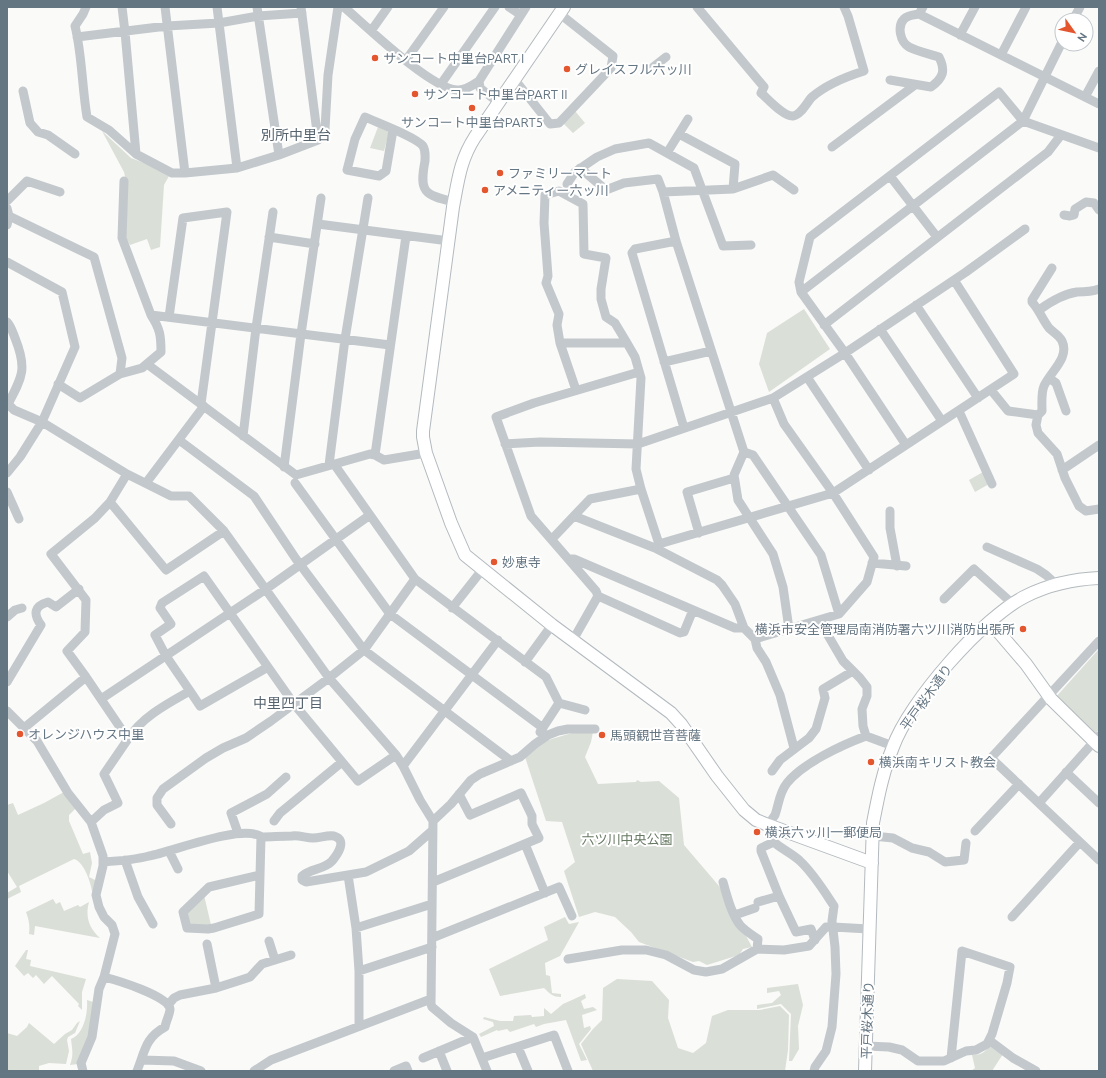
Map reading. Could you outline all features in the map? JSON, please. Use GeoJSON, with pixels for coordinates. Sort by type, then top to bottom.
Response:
{"type":"FeatureCollection","features":[{"type":"Feature","properties":{"kind":"street"},"geometry":{"type":"LineString","coordinates":[[86,7],[75,26],[87,117],[109,130],[136,154],[172,173],[185,173],[233,167],[237,168],[279,155],[318,140],[325,128],[328,75],[338,7]]}},
{"type":"Feature","properties":{"kind":"street"},"geometry":{"type":"LineString","coordinates":[[122,7],[126,32],[136,154]]}},
{"type":"Feature","properties":{"kind":"street"},"geometry":{"type":"LineString","coordinates":[[165,7],[185,173]]}},
{"type":"Feature","properties":{"kind":"street"},"geometry":{"type":"LineString","coordinates":[[217,7],[237,168]]}},
{"type":"Feature","properties":{"kind":"street"},"geometry":{"type":"LineString","coordinates":[[344,7],[425,75],[455,90],[470,87],[479,81],[526,7]]}},
{"type":"Feature","properties":{"kind":"street"},"geometry":{"type":"LineString","coordinates":[[371,31],[388,7]]}},
{"type":"Feature","properties":{"kind":"street"},"geometry":{"type":"LineString","coordinates":[[406,60],[444,7]]}},
{"type":"Feature","properties":{"kind":"street"},"geometry":{"type":"LineString","coordinates":[[441,84],[495,7]]}},
{"type":"Feature","properties":{"kind":"street"},"geometry":{"type":"LineString","coordinates":[[509,7],[521,15]]}},
{"type":"Feature","properties":{"kind":"street"},"geometry":{"type":"LineString","coordinates":[[697,7],[764,87],[761,93],[785,114],[793,116],[799,113],[811,98],[833,82],[864,71],[844,7]]}},
{"type":"Feature","properties":{"kind":"street"},"geometry":{"type":"LineString","coordinates":[[960,35],[975,7]]}},
{"type":"Feature","properties":{"kind":"street"},"geometry":{"type":"LineString","coordinates":[[1001,55],[1026,7]]}},
{"type":"Feature","properties":{"kind":"street"},"geometry":{"type":"LineString","coordinates":[[77,37],[167,26],[219,23],[258,12],[302,10],[318,140]]}},
{"type":"Feature","properties":{"kind":"street"},"geometry":{"type":"LineString","coordinates":[[515,80],[550,124],[560,123],[611,68],[613,56],[562,11],[474,138],[464,157],[459,173],[423,437],[426,453],[463,551],[465,555],[482,570],[552,625],[671,713],[681,724],[717,776],[744,810],[756,820],[872,863]]}},
{"type":"Feature","properties":{"kind":"street"},"geometry":{"type":"LineString","coordinates":[[890,80],[931,87],[939,81],[942,74],[943,65],[939,57],[908,46],[902,40],[900,31],[901,24],[904,19],[921,11],[960,35],[1099,104]]}},
{"type":"Feature","properties":{"kind":"street"},"geometry":{"type":"LineString","coordinates":[[258,12],[279,155]]}},
{"type":"Feature","properties":{"kind":"street"},"geometry":{"type":"LineString","coordinates":[[801,292],[1023,121],[1057,52]]}},
{"type":"Feature","properties":{"kind":"street"},"geometry":{"type":"LineString","coordinates":[[652,68],[666,57]]}},
{"type":"Feature","properties":{"kind":"street"},"geometry":{"type":"LineString","coordinates":[[1085,98],[1099,71]]}},
{"type":"Feature","properties":{"kind":"street"},"geometry":{"type":"LineString","coordinates":[[479,81],[480,88],[499,103]]}},
{"type":"Feature","properties":{"kind":"street"},"geometry":{"type":"LineString","coordinates":[[832,147],[915,85]]}},
{"type":"Feature","properties":{"kind":"street"},"geometry":{"type":"LineString","coordinates":[[24,91],[30,123],[38,132],[48,135],[75,154]]}},
{"type":"Feature","properties":{"kind":"street"},"geometry":{"type":"LineString","coordinates":[[906,445],[801,292],[799,282],[810,237],[999,92],[1023,121],[1099,148]]}},
{"type":"Feature","properties":{"kind":"street"},"geometry":{"type":"LineString","coordinates":[[393,130],[386,171],[379,176],[347,170],[354,139],[365,117],[419,142],[426,153],[422,177],[422,184],[425,190],[437,198],[454,202]]}},
{"type":"Feature","properties":{"kind":"street"},"geometry":{"type":"LineString","coordinates":[[667,153],[688,119]]}},
{"type":"Feature","properties":{"kind":"street"},"geometry":{"type":"LineString","coordinates":[[679,134],[736,164],[733,189]]}},
{"type":"Feature","properties":{"kind":"street"},"geometry":{"type":"LineString","coordinates":[[824,325],[1048,152],[1061,135]]}},
{"type":"Feature","properties":{"kind":"street"},"geometry":{"type":"LineString","coordinates":[[566,184],[575,172],[597,157],[615,149],[649,143],[694,168],[723,246],[751,245]]}},
{"type":"Feature","properties":{"kind":"street"},"geometry":{"type":"LineString","coordinates":[[580,168],[606,190],[624,183],[658,179],[676,241],[744,452],[734,475],[738,500],[773,554],[783,586],[789,629]]}},
{"type":"Feature","properties":{"kind":"street"},"geometry":{"type":"LineString","coordinates":[[663,192],[733,189],[773,175],[794,190]]}},
{"type":"Feature","properties":{"kind":"street"},"geometry":{"type":"LineString","coordinates":[[890,176],[937,237]]}},
{"type":"Feature","properties":{"kind":"street"},"geometry":{"type":"LineString","coordinates":[[7,201],[27,181],[60,192]]}},
{"type":"Feature","properties":{"kind":"street"},"geometry":{"type":"LineString","coordinates":[[58,384],[80,398],[120,374],[142,368],[161,352],[161,337],[158,326],[151,315],[122,238],[124,181]]}},
{"type":"Feature","properties":{"kind":"street"},"geometry":{"type":"LineString","coordinates":[[576,390],[560,343],[557,325],[559,314],[546,283],[548,276],[544,223],[544,195],[559,191],[583,204],[584,254],[606,258],[601,288],[601,299],[606,317],[615,323],[636,357],[641,378],[636,469],[657,546]]}},
{"type":"Feature","properties":{"kind":"street"},"geometry":{"type":"LineString","coordinates":[[290,474],[301,334],[321,198]]}},
{"type":"Feature","properties":{"kind":"street"},"geometry":{"type":"LineString","coordinates":[[368,198],[345,339],[331,465],[370,515],[414,579],[498,640],[546,678],[559,703],[585,710]]}},
{"type":"Feature","properties":{"kind":"street"},"geometry":{"type":"LineString","coordinates":[[1064,215],[1070,216],[1074,214],[1075,209],[1086,202],[1094,203],[1099,210]]}},
{"type":"Feature","properties":{"kind":"street"},"geometry":{"type":"LineString","coordinates":[[146,483],[179,440],[203,405],[212,322],[227,212],[182,218],[169,317]]}},
{"type":"Feature","properties":{"kind":"street"},"geometry":{"type":"LineString","coordinates":[[243,436],[256,328],[273,212]]}},
{"type":"Feature","properties":{"kind":"street"},"geometry":{"type":"LineString","coordinates":[[8,216],[94,257],[122,358],[120,374]]}},
{"type":"Feature","properties":{"kind":"street"},"geometry":{"type":"LineString","coordinates":[[318,224],[449,242]]}},
{"type":"Feature","properties":{"kind":"street"},"geometry":{"type":"LineString","coordinates":[[505,444],[540,442],[638,444],[773,398],[954,280],[1025,229]]}},
{"type":"Feature","properties":{"kind":"street"},"geometry":{"type":"LineString","coordinates":[[375,455],[406,236]]}},
{"type":"Feature","properties":{"kind":"street"},"geometry":{"type":"LineString","coordinates":[[269,237],[315,244]]}},
{"type":"Feature","properties":{"kind":"street"},"geometry":{"type":"LineString","coordinates":[[676,241],[635,249],[632,253],[684,428]]}},
{"type":"Feature","properties":{"kind":"street"},"geometry":{"type":"LineString","coordinates":[[7,262],[66,291],[75,348],[42,422],[20,457],[7,473]]}},
{"type":"Feature","properties":{"kind":"street"},"geometry":{"type":"LineString","coordinates":[[1052,268],[1032,302],[1039,310],[1049,328],[1062,340],[1064,349],[1063,355],[1044,387],[1042,411],[1038,415],[1036,425],[1038,434],[1057,454],[1062,470],[1078,506],[1086,511],[1099,509]]}},
{"type":"Feature","properties":{"kind":"street"},"geometry":{"type":"LineString","coordinates":[[657,546],[833,493],[1014,374],[954,280]]}},
{"type":"Feature","properties":{"kind":"street"},"geometry":{"type":"LineString","coordinates":[[1039,310],[1050,301],[1076,292],[1090,292],[1099,290]]}},
{"type":"Feature","properties":{"kind":"street"},"geometry":{"type":"LineString","coordinates":[[916,305],[978,398]]}},
{"type":"Feature","properties":{"kind":"street"},"geometry":{"type":"LineString","coordinates":[[151,315],[390,345]]}},
{"type":"Feature","properties":{"kind":"street"},"geometry":{"type":"LineString","coordinates":[[7,322],[10,325],[20,351],[23,368],[18,384],[8,404],[14,410],[42,422],[127,474],[171,496],[189,496],[224,531],[329,678],[396,755],[433,825],[432,1007],[451,1023],[473,1037],[487,1071]]}},
{"type":"Feature","properties":{"kind":"street"},"geometry":{"type":"LineString","coordinates":[[880,329],[942,421]]}},
{"type":"Feature","properties":{"kind":"street"},"geometry":{"type":"LineString","coordinates":[[560,343],[627,343]]}},
{"type":"Feature","properties":{"kind":"street"},"geometry":{"type":"LineString","coordinates":[[664,362],[711,351]]}},
{"type":"Feature","properties":{"kind":"street"},"geometry":{"type":"LineString","coordinates":[[147,364],[203,405],[290,474],[335,540],[390,614],[543,728]]}},
{"type":"Feature","properties":{"kind":"street"},"geometry":{"type":"LineString","coordinates":[[639,372],[534,403],[496,417],[531,516],[596,591],[598,596],[680,633],[684,632],[693,610]]}},
{"type":"Feature","properties":{"kind":"street"},"geometry":{"type":"LineString","coordinates":[[806,377],[869,470]]}},
{"type":"Feature","properties":{"kind":"street"},"geometry":{"type":"LineString","coordinates":[[1049,378],[1056,383],[1066,411]]}},
{"type":"Feature","properties":{"kind":"street"},"geometry":{"type":"LineString","coordinates":[[991,390],[1008,411],[1038,415]]}},
{"type":"Feature","properties":{"kind":"street"},"geometry":{"type":"LineString","coordinates":[[755,639],[839,614],[867,582],[874,557],[833,493],[784,424],[773,398]]}},
{"type":"Feature","properties":{"kind":"street"},"geometry":{"type":"LineString","coordinates":[[958,411],[992,484]]}},
{"type":"Feature","properties":{"kind":"street"},"geometry":{"type":"LineString","coordinates":[[179,440],[254,496],[300,564],[364,650],[511,761]]}},
{"type":"Feature","properties":{"kind":"street"},"geometry":{"type":"LineString","coordinates":[[1062,470],[1099,444]]}},
{"type":"Feature","properties":{"kind":"street"},"geometry":{"type":"LineString","coordinates":[[744,452],[753,455],[821,555],[839,614]]}},
{"type":"Feature","properties":{"kind":"street"},"geometry":{"type":"LineString","coordinates":[[290,474],[296,475],[370,454],[384,460],[426,453]]}},
{"type":"Feature","properties":{"kind":"street"},"geometry":{"type":"LineString","coordinates":[[127,474],[110,502],[96,518],[51,554],[86,600],[85,632],[67,651],[128,739]]}},
{"type":"Feature","properties":{"kind":"street"},"geometry":{"type":"LineString","coordinates":[[698,533],[687,492],[734,478]]}},
{"type":"Feature","properties":{"kind":"street"},"geometry":{"type":"LineString","coordinates":[[552,539],[590,498],[641,489]]}},
{"type":"Feature","properties":{"kind":"street"},"geometry":{"type":"LineString","coordinates":[[7,492],[19,518]]}},
{"type":"Feature","properties":{"kind":"street"},"geometry":{"type":"LineString","coordinates":[[110,502],[166,570],[224,531]]}},
{"type":"Feature","properties":{"kind":"street"},"geometry":{"type":"LineString","coordinates":[[872,564],[902,566],[890,528],[890,511]]}},
{"type":"Feature","properties":{"kind":"street"},"geometry":{"type":"LineString","coordinates":[[101,699],[266,589],[370,515]]}},
{"type":"Feature","properties":{"kind":"street"},"geometry":{"type":"LineString","coordinates":[[574,516],[657,546],[717,580],[722,585],[735,604],[744,628],[755,639],[757,648],[766,662],[780,695],[794,748]]}},
{"type":"Feature","properties":{"kind":"street"},"geometry":{"type":"LineString","coordinates":[[987,547],[1038,569],[1057,585]]}},
{"type":"Feature","properties":{"kind":"street"},"geometry":{"type":"LineString","coordinates":[[569,559],[574,559],[735,628],[744,628]]}},
{"type":"Feature","properties":{"kind":"street"},"geometry":{"type":"LineString","coordinates":[[944,599],[974,568],[1013,604]]}},
{"type":"Feature","properties":{"kind":"street"},"geometry":{"type":"LineString","coordinates":[[452,608],[482,570]]}},
{"type":"Feature","properties":{"kind":"street"},"geometry":{"type":"LineString","coordinates":[[268,667],[200,706],[166,656],[155,635],[171,624],[160,608],[162,603],[204,576],[230,613],[268,667],[294,704],[358,781],[396,755]]}},
{"type":"Feature","properties":{"kind":"street","name":"平戸桜木通り"},"geometry":{"type":"LineString","coordinates":[[865,1071],[873,823],[878,798],[893,746],[909,716],[936,680],[990,622],[1026,596],[1057,585],[1090,578],[1099,578]]}},
{"type":"Feature","properties":{"kind":"street"},"geometry":{"type":"LineString","coordinates":[[171,824],[157,805],[157,798],[163,789],[206,758],[223,748],[246,738],[329,678],[364,650],[414,579]]}},
{"type":"Feature","properties":{"kind":"street"},"geometry":{"type":"LineString","coordinates":[[7,682],[40,624],[36,618],[36,611],[41,604],[48,602],[56,607],[78,588]]}},
{"type":"Feature","properties":{"kind":"street"},"geometry":{"type":"LineString","coordinates":[[573,640],[598,596]]}},
{"type":"Feature","properties":{"kind":"street"},"geometry":{"type":"LineString","coordinates":[[7,617],[15,610],[22,608]]}},
{"type":"Feature","properties":{"kind":"street"},"geometry":{"type":"LineString","coordinates":[[819,620],[843,661],[867,687],[867,696],[862,709],[863,726],[866,736]]}},
{"type":"Feature","properties":{"kind":"street"},"geometry":{"type":"LineString","coordinates":[[990,622],[1026,664],[1048,696],[1097,741],[1066,772],[1039,803]]}},
{"type":"Feature","properties":{"kind":"street"},"geometry":{"type":"LineString","coordinates":[[524,662],[552,625]]}},
{"type":"Feature","properties":{"kind":"street"},"geometry":{"type":"LineString","coordinates":[[403,766],[498,640]]}},
{"type":"Feature","properties":{"kind":"street"},"geometry":{"type":"LineString","coordinates":[[1099,641],[991,758],[1099,860]]}},
{"type":"Feature","properties":{"kind":"street"},"geometry":{"type":"LineString","coordinates":[[772,771],[780,760],[809,738],[816,728],[825,698],[823,689],[853,671]]}},
{"type":"Feature","properties":{"kind":"street"},"geometry":{"type":"LineString","coordinates":[[24,728],[86,677]]}},
{"type":"Feature","properties":{"kind":"street"},"geometry":{"type":"LineString","coordinates":[[92,822],[104,810],[118,803],[104,774],[133,730],[160,709],[190,691]]}},
{"type":"Feature","properties":{"kind":"street"},"geometry":{"type":"LineString","coordinates":[[534,744],[559,703]]}},
{"type":"Feature","properties":{"kind":"street"},"geometry":{"type":"LineString","coordinates":[[7,711],[37,741],[68,793],[92,822],[103,856],[103,866],[96,895],[104,917],[112,925],[115,934],[104,977],[99,989],[92,1037],[81,1063],[83,1071]]}},
{"type":"Feature","properties":{"kind":"street"},"geometry":{"type":"LineString","coordinates":[[103,862],[149,856],[238,833],[255,834],[261,837],[293,835],[316,838],[334,836],[341,842],[341,847],[337,854],[331,862],[324,866],[307,871],[302,876],[302,880],[306,882],[366,872],[409,851],[471,780],[480,774],[520,757],[534,744],[558,731],[579,728],[595,729]]}},
{"type":"Feature","properties":{"kind":"street"},"geometry":{"type":"LineString","coordinates":[[814,1071],[815,1067],[826,1051],[832,1027],[836,974],[835,947],[832,926],[834,906],[818,882],[800,861],[774,842],[770,836],[770,825],[775,814],[778,800],[787,784],[803,768],[841,747],[866,736],[893,746]]}},
{"type":"Feature","properties":{"kind":"street"},"geometry":{"type":"LineString","coordinates":[[274,821],[280,813],[342,762]]}},
{"type":"Feature","properties":{"kind":"street"},"geometry":{"type":"LineString","coordinates":[[1066,772],[1099,803]]}},
{"type":"Feature","properties":{"kind":"street"},"geometry":{"type":"LineString","coordinates":[[238,833],[231,813],[267,794],[286,777]]}},
{"type":"Feature","properties":{"kind":"street"},"geometry":{"type":"LineString","coordinates":[[975,831],[1019,784]]}},
{"type":"Feature","properties":{"kind":"street"},"geometry":{"type":"LineString","coordinates":[[433,882],[539,838],[532,824],[532,816],[521,793],[470,815],[459,794]]}},
{"type":"Feature","properties":{"kind":"street"},"geometry":{"type":"LineString","coordinates":[[873,836],[893,838],[912,848],[929,852],[945,862],[964,860],[966,843]]}},
{"type":"Feature","properties":{"kind":"street"},"geometry":{"type":"LineString","coordinates":[[260,875],[209,887],[183,912],[187,928],[214,928],[259,914],[261,837]]}},
{"type":"Feature","properties":{"kind":"street"},"geometry":{"type":"LineString","coordinates":[[774,842],[761,848],[761,851],[779,896],[796,932],[811,929],[815,940]]}},
{"type":"Feature","properties":{"kind":"street"},"geometry":{"type":"LineString","coordinates":[[1012,917],[1080,842]]}},
{"type":"Feature","properties":{"kind":"street"},"geometry":{"type":"LineString","coordinates":[[525,844],[545,893]]}},
{"type":"Feature","properties":{"kind":"street"},"geometry":{"type":"LineString","coordinates":[[169,851],[178,869]]}},
{"type":"Feature","properties":{"kind":"street"},"geometry":{"type":"LineString","coordinates":[[125,860],[138,897],[153,924]]}},
{"type":"Feature","properties":{"kind":"street"},"geometry":{"type":"LineString","coordinates":[[348,876],[356,928],[359,971],[359,1026]]}},
{"type":"Feature","properties":{"kind":"street"},"geometry":{"type":"LineString","coordinates":[[723,882],[727,897],[740,925],[758,939],[757,949]]}},
{"type":"Feature","properties":{"kind":"street"},"geometry":{"type":"LineString","coordinates":[[359,971],[432,942],[559,887],[572,916]]}},
{"type":"Feature","properties":{"kind":"street"},"geometry":{"type":"LineString","coordinates":[[735,915],[779,896]]}},
{"type":"Feature","properties":{"kind":"street"},"geometry":{"type":"LineString","coordinates":[[356,928],[432,904]]}},
{"type":"Feature","properties":{"kind":"street"},"geometry":{"type":"LineString","coordinates":[[568,959],[622,950],[646,950],[666,955],[694,970],[706,972],[722,969],[757,949],[784,950],[809,946],[826,928],[832,926],[869,929]]}},
{"type":"Feature","properties":{"kind":"street"},"geometry":{"type":"LineString","coordinates":[[269,941],[275,960]]}},
{"type":"Feature","properties":{"kind":"street"},"geometry":{"type":"LineString","coordinates":[[207,944],[216,988]]}},
{"type":"Feature","properties":{"kind":"street"},"geometry":{"type":"LineString","coordinates":[[866,1046],[889,1047],[902,1050],[918,1061],[944,1061],[951,1058],[966,1051],[976,1050],[987,1044],[992,1034],[1005,991],[1010,967],[962,951],[951,1058]]}},
{"type":"Feature","properties":{"kind":"street"},"geometry":{"type":"LineString","coordinates":[[168,1006],[174,998],[180,995],[216,988],[250,977],[262,964],[291,955]]}},
{"type":"Feature","properties":{"kind":"street"},"geometry":{"type":"LineString","coordinates":[[104,977],[134,986],[149,993],[168,1004],[170,1008],[165,1027],[156,1032],[148,1040],[137,1071]]}},
{"type":"Feature","properties":{"kind":"street"},"geometry":{"type":"LineString","coordinates":[[254,1071],[272,1060],[431,999]]}},
{"type":"Feature","properties":{"kind":"street"},"geometry":{"type":"LineString","coordinates":[[482,1058],[554,1035],[568,1071]]}},
{"type":"Feature","properties":{"kind":"street"},"geometry":{"type":"LineString","coordinates":[[423,1058],[473,1037]]}},
{"type":"Feature","properties":{"kind":"street"},"geometry":{"type":"LineString","coordinates":[[989,1040],[1013,1058],[1036,1071]]}},
{"type":"Feature","properties":{"kind":"street"},"geometry":{"type":"LineString","coordinates":[[518,1047],[528,1071]]}},
{"type":"Feature","properties":{"kind":"street"},"geometry":{"type":"LineString","coordinates":[[439,1051],[447,1071]]}},
{"type":"Feature","properties":{"kind":"street"},"geometry":{"type":"LineString","coordinates":[[142,1060],[174,1061],[181,1067],[201,1071]]}},
{"type":"Feature","properties":{"kind":"street"},"geometry":{"type":"LineString","coordinates":[[918,1061],[919,1071]]}},
{"type":"Feature","properties":{"kind":"street"},"geometry":{"type":"LineString","coordinates":[[394,1071],[406,1066],[408,1071]]}},
{"type":"Feature","properties":{"kind":"green space"},"geometry":{"type":"Polygon","coordinates":[[[575,111],[585,123],[573,133],[563,123],[575,111]]]}},
{"type":"Feature","properties":{"kind":"green space"},"geometry":{"type":"Polygon","coordinates":[[[378,127],[389,132],[384,151],[370,148],[378,127]]]}},
{"type":"Feature","properties":{"kind":"green space"},"geometry":{"type":"Polygon","coordinates":[[[102,131],[131,158],[152,166],[169,176],[164,185],[160,247],[151,250],[147,239],[130,245],[126,238],[126,181],[124,172],[102,131]]]}},
{"type":"Feature","properties":{"kind":"green space"},"geometry":{"type":"Polygon","coordinates":[[[804,309],[830,349],[769,392],[759,364],[767,333],[804,309]]]}},
{"type":"Feature","properties":{"kind":"green space"},"geometry":{"type":"Polygon","coordinates":[[[983,472],[989,484],[975,492],[969,480],[983,472]]]}},
{"type":"Feature","properties":{"kind":"green space"},"geometry":{"type":"Polygon","coordinates":[[[1099,649],[1099,730],[1094,735],[1055,698],[1099,649]]]}},
{"type":"Feature","properties":{"kind":"green space","name":"六ツ川中央公園"},"geometry":{"type":"Polygon","coordinates":[[[575,732],[593,732],[585,757],[598,784],[636,782],[637,780],[641,782],[659,781],[679,798],[684,845],[719,886],[752,947],[743,949],[739,955],[707,965],[699,961],[693,962],[639,942],[615,917],[595,912],[579,917],[564,871],[575,862],[562,822],[546,821],[525,757],[545,741],[575,732]]]}},
{"type":"Feature","properties":{"kind":"green space"},"geometry":{"type":"Polygon","coordinates":[[[64,792],[76,808],[69,815],[69,821],[83,854],[90,852],[92,863],[89,877],[97,881],[93,897],[85,869],[78,861],[74,859],[19,886],[21,892],[7,899],[7,893],[17,887],[7,871],[7,805],[13,803],[18,815],[64,792]]]}},
{"type":"Feature","properties":{"kind":"green space"},"geometry":{"type":"Polygon","coordinates":[[[204,895],[211,925],[189,925],[186,912],[204,895]]]}},
{"type":"Feature","properties":{"kind":"green space"},"geometry":{"type":"Polygon","coordinates":[[[53,899],[56,904],[60,902],[64,911],[78,905],[80,907],[89,902],[87,913],[89,922],[93,930],[100,938],[35,926],[34,935],[29,934],[29,923],[26,912],[53,899]]]}},
{"type":"Feature","properties":{"kind":"green space"},"geometry":{"type":"Polygon","coordinates":[[[565,917],[569,924],[579,922],[560,956],[545,963],[546,975],[550,976],[552,993],[561,994],[561,997],[552,995],[544,988],[500,996],[489,969],[548,940],[544,927],[565,917]]]}},
{"type":"Feature","properties":{"kind":"green space"},"geometry":{"type":"Polygon","coordinates":[[[26,950],[28,950],[26,959],[31,960],[30,966],[86,979],[82,992],[82,1010],[78,1006],[79,1004],[52,976],[44,984],[36,975],[33,978],[28,973],[24,976],[15,966],[26,950]]]}},
{"type":"Feature","properties":{"kind":"green space"},"geometry":{"type":"Polygon","coordinates":[[[617,979],[652,981],[669,1000],[668,1018],[678,1048],[693,1053],[706,1043],[712,1016],[728,1010],[760,1010],[780,1006],[789,1015],[788,1050],[785,1071],[593,1071],[581,1044],[602,1020],[603,988],[617,979]]]}},
{"type":"Feature","properties":{"kind":"green space"},"geometry":{"type":"Polygon","coordinates":[[[798,984],[803,1005],[798,1026],[799,1049],[792,1061],[789,1061],[791,1014],[781,1004],[757,1009],[757,1005],[772,1003],[781,995],[779,991],[767,993],[767,988],[798,984]]]}},
{"type":"Feature","properties":{"kind":"green space"},"geometry":{"type":"Polygon","coordinates":[[[585,994],[586,998],[581,1001],[584,1009],[593,1007],[597,1010],[582,1015],[584,1028],[590,1026],[591,1029],[579,1044],[587,1060],[581,1061],[566,1020],[536,1027],[534,1024],[510,1032],[507,1029],[497,1030],[481,1037],[479,1034],[494,1026],[493,1022],[483,1019],[484,1017],[500,1021],[513,1021],[514,1016],[544,1016],[544,1008],[551,1014],[563,1004],[585,994]]]}},
{"type":"Feature","properties":{"kind":"green space"},"geometry":{"type":"Polygon","coordinates":[[[87,1000],[93,1002],[89,1037],[78,1064],[70,1065],[72,1055],[71,1039],[79,1033],[82,1028],[86,1017],[87,1000]]]}},
{"type":"Feature","properties":{"kind":"green space"},"geometry":{"type":"Polygon","coordinates":[[[80,1021],[75,1033],[68,1037],[67,1040],[69,1051],[66,1064],[49,1063],[39,1066],[39,1071],[7,1071],[7,1033],[17,1036],[27,1027],[29,1023],[54,1044],[72,1030],[80,1021]]]}},
{"type":"Feature","properties":{"kind":"green space"},"geometry":{"type":"Polygon","coordinates":[[[990,1045],[1003,1054],[992,1071],[971,1071],[975,1068],[972,1055],[983,1053],[990,1045]]]}},
{"type":"Feature","properties":{"kind":"place","name":"サンコート中里台PART I"},"geometry":{"type":"Point","coordinates":[375,58]}},
{"type":"Feature","properties":{"kind":"place","name":"グレイスフル六ッ川"},"geometry":{"type":"Point","coordinates":[567,69]}},
{"type":"Feature","properties":{"kind":"place","name":"サンコート中里台PART II"},"geometry":{"type":"Point","coordinates":[415,94]}},
{"type":"Feature","properties":{"kind":"place","name":"サンコート中里台PART5"},"geometry":{"type":"Point","coordinates":[472,108]}},
{"type":"Feature","properties":{"kind":"place","name":"ファミリーマート"},"geometry":{"type":"Point","coordinates":[500,173]}},
{"type":"Feature","properties":{"kind":"place","name":"アメニティー六ッ川"},"geometry":{"type":"Point","coordinates":[485,190]}},
{"type":"Feature","properties":{"kind":"place","name":"妙恵寺"},"geometry":{"type":"Point","coordinates":[494,562]}},
{"type":"Feature","properties":{"kind":"place","name":"横浜市安全管理局南消防署六ツ川消防出張所"},"geometry":{"type":"Point","coordinates":[1023,629]}},
{"type":"Feature","properties":{"kind":"place","name":"オレンジハウス中里"},"geometry":{"type":"Point","coordinates":[20,734]}},
{"type":"Feature","properties":{"kind":"place","name":"馬頭観世音菩薩"},"geometry":{"type":"Point","coordinates":[602,735]}},
{"type":"Feature","properties":{"kind":"place","name":"横浜南キリスト教会"},"geometry":{"type":"Point","coordinates":[871,762]}},
{"type":"Feature","properties":{"kind":"place","name":"横浜六ッ川一郵便局"},"geometry":{"type":"Point","coordinates":[757,832]}},
{"type":"Feature","properties":{"kind":"district","name":"別所中里台"},"geometry":{"type":"Point","coordinates":[296,135]}},
{"type":"Feature","properties":{"kind":"district","name":"中里四丁目"},"geometry":{"type":"Point","coordinates":[288,703]}}]}
